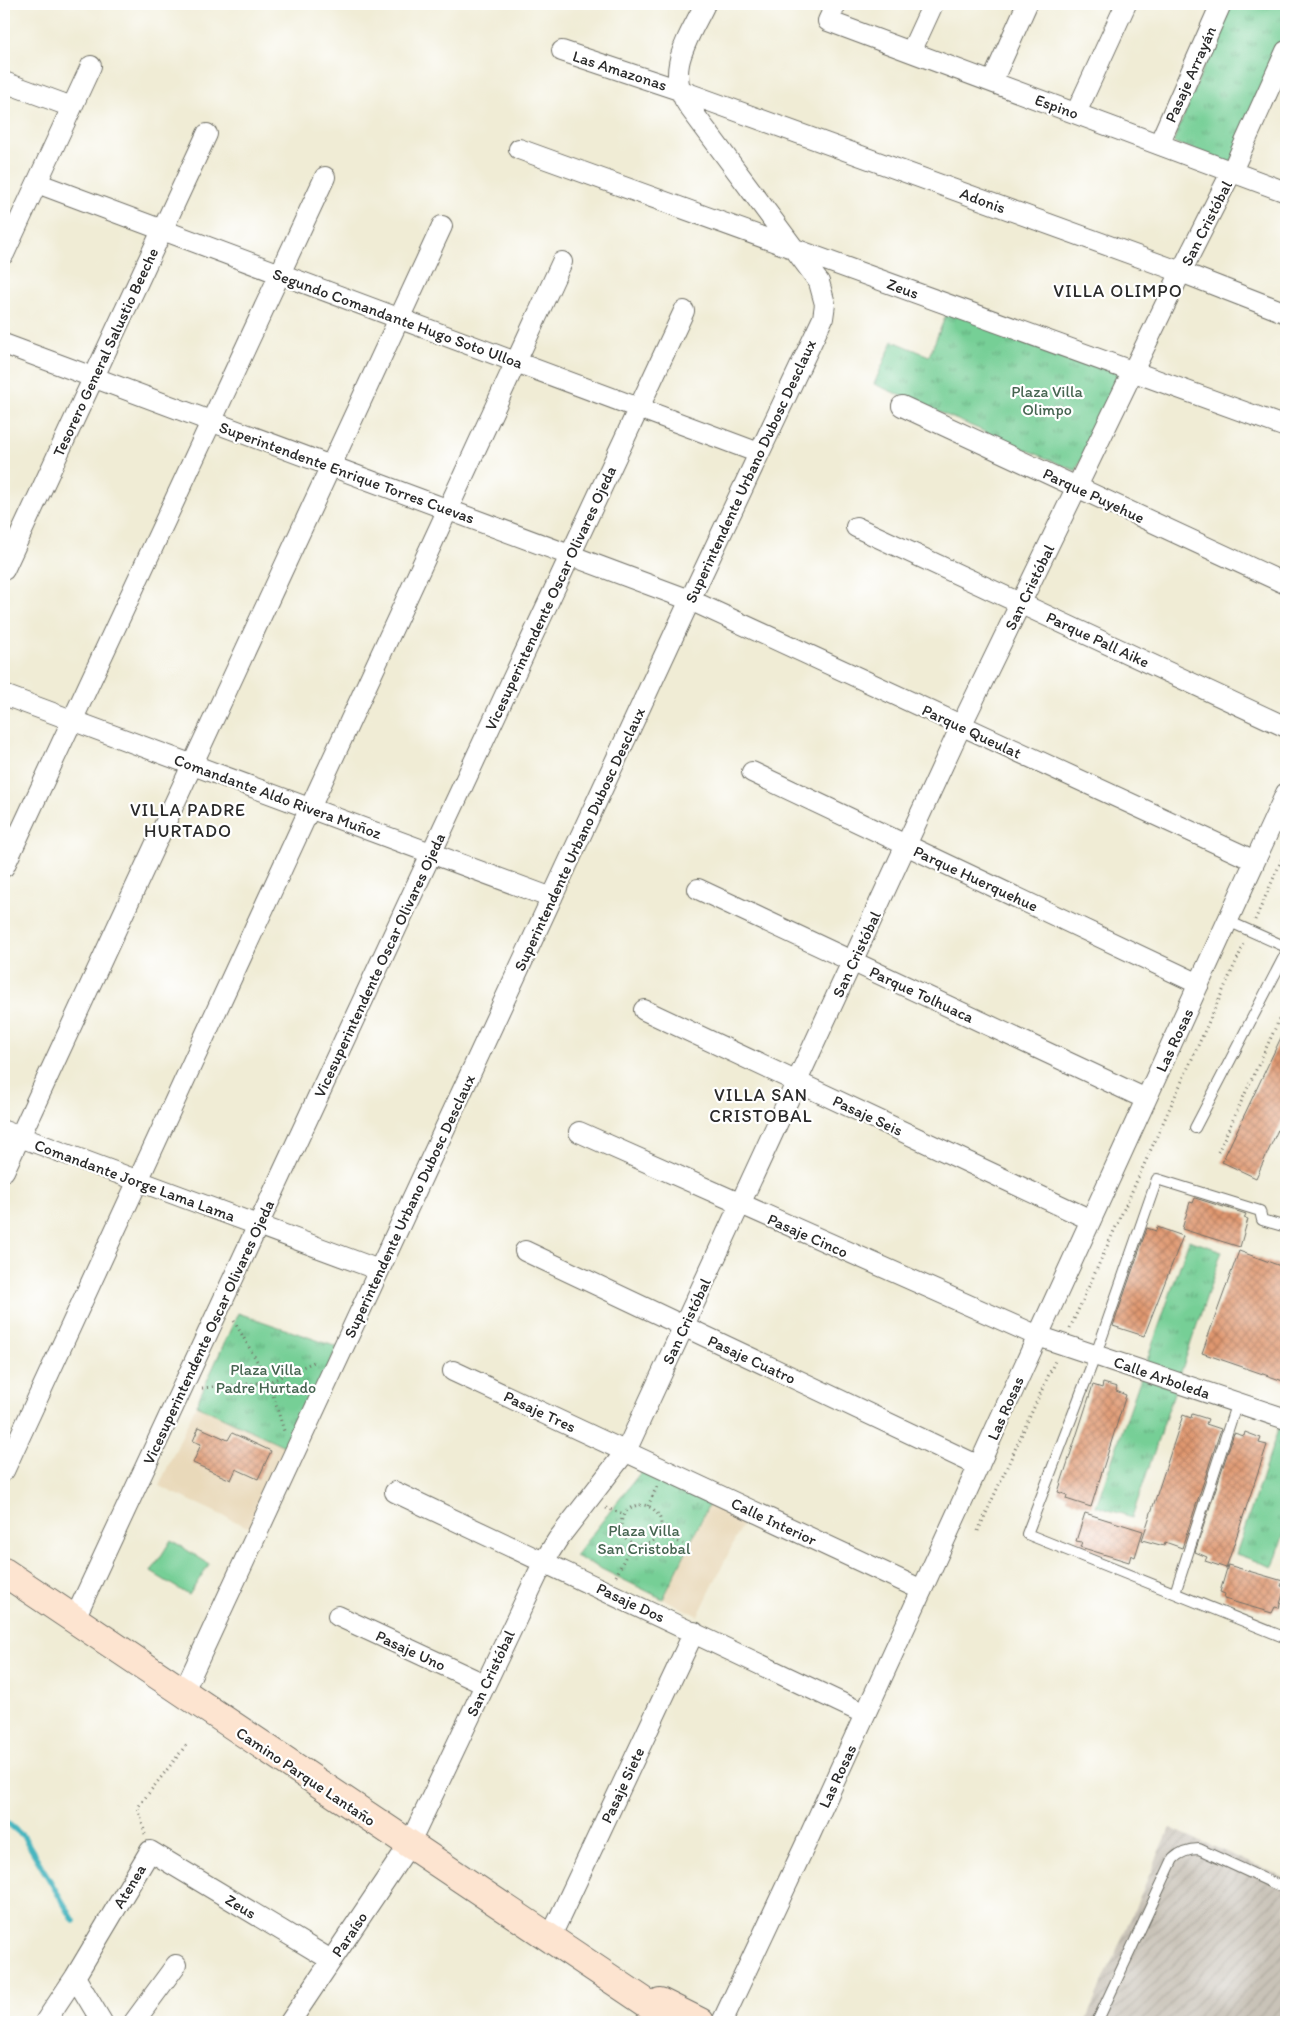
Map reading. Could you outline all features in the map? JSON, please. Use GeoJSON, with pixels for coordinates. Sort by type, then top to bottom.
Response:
{"type":"FeatureCollection","features":[{"type":"Feature","properties":{"kind":"main road","name":"Camino Parque Lantaño"},"geometry":{"type":"LineString","coordinates":[[4,1572],[408,1845],[610,1977],[675,2022]]}},
{"type":"Feature","properties":{"kind":"main road","name":"Camino Parque Lantaño"},"geometry":{"type":"LineString","coordinates":[[610,1977],[700,2022]]}},
{"type":"Feature","properties":{"kind":"street","name":"Superintendente Urbano Dubosc Desclaux"},"geometry":{"type":"LineString","coordinates":[[183,1693],[824,311],[824,297],[820,282],[689,107],[679,90],[677,69],[680,58],[705,4]]}},
{"type":"Feature","properties":{"kind":"street"},"geometry":{"type":"LineString","coordinates":[[911,52],[933,4]]}},
{"type":"Feature","properties":{"kind":"street"},"geometry":{"type":"LineString","coordinates":[[992,82],[1027,4]]}},
{"type":"Feature","properties":{"kind":"street"},"geometry":{"type":"LineString","coordinates":[[1076,113],[1126,4]]}},
{"type":"Feature","properties":{"kind":"street","name":"Pasaje Arrayán"},"geometry":{"type":"LineString","coordinates":[[1159,144],[1221,4]]}},
{"type":"Feature","properties":{"kind":"street","name":"Espino"},"geometry":{"type":"LineString","coordinates":[[832,13],[911,52],[1286,192]]}},
{"type":"Feature","properties":{"kind":"street","name":"Las Amazonas"},"geometry":{"type":"LineString","coordinates":[[562,51],[679,90]]}},
{"type":"Feature","properties":{"kind":"street","name":"San Cristóbal"},"geometry":{"type":"LineString","coordinates":[[408,1845],[544,1561],[558,1539],[626,1451],[961,726],[1181,272],[1232,171],[1286,51]]}},
{"type":"Feature","properties":{"kind":"street"},"geometry":{"type":"LineString","coordinates":[[4,254],[12,216],[37,183],[91,66]]}},
{"type":"Feature","properties":{"kind":"street"},"geometry":{"type":"LineString","coordinates":[[4,82],[72,107]]}},
{"type":"Feature","properties":{"kind":"street","name":"Adonis"},"geometry":{"type":"LineString","coordinates":[[679,90],[1181,272],[1286,313]]}},
{"type":"Feature","properties":{"kind":"street","name":"Tesorero General Salustio Beeche"},"geometry":{"type":"LineString","coordinates":[[4,570],[207,134]]}},
{"type":"Feature","properties":{"kind":"street","name":"Zeus"},"geometry":{"type":"LineString","coordinates":[[519,149],[1286,427]]}},
{"type":"Feature","properties":{"kind":"street"},"geometry":{"type":"LineString","coordinates":[[4,868],[325,177]]}},
{"type":"Feature","properties":{"kind":"street","name":"Segundo Comandante Hugo Soto Ulloa"},"geometry":{"type":"LineString","coordinates":[[37,183],[759,453]]}},
{"type":"Feature","properties":{"kind":"street"},"geometry":{"type":"LineString","coordinates":[[4,1171],[12,1134],[192,764],[442,226]]}},
{"type":"Feature","properties":{"kind":"street"},"geometry":{"type":"LineString","coordinates":[[4,1471],[562,262]]}},
{"type":"Feature","properties":{"kind":"street","name":"Vicesuperintendente Oscar Olivares Ojeda"},"geometry":{"type":"LineString","coordinates":[[74,1620],[684,311]]}},
{"type":"Feature","properties":{"kind":"street","name":"Superintendente Enrique Torres Cuevas"},"geometry":{"type":"LineString","coordinates":[[4,344],[690,600]]}},
{"type":"Feature","properties":{"kind":"street","name":"Parque Puyehue"},"geometry":{"type":"LineString","coordinates":[[902,406],[1286,584]]}},
{"type":"Feature","properties":{"kind":"street","name":"Parque Pall Aike"},"geometry":{"type":"LineString","coordinates":[[856,527],[1286,727]]}},
{"type":"Feature","properties":{"kind":"street","name":"Parque Queulat"},"geometry":{"type":"LineString","coordinates":[[690,600],[1255,861]]}},
{"type":"Feature","properties":{"kind":"street","name":"Comandante Aldo Rivera Muñoz"},"geometry":{"type":"LineString","coordinates":[[4,695],[552,898]]}},
{"type":"Feature","properties":{"kind":"street","name":"Parque Huerquehue"},"geometry":{"type":"LineString","coordinates":[[752,772],[1199,984]]}},
{"type":"Feature","properties":{"kind":"street","name":"Las Rosas"},"geometry":{"type":"LineString","coordinates":[[722,2022],[866,1714],[1255,861],[1282,814],[1286,793]]}},
{"type":"Feature","properties":{"kind":"street","name":"Parque Tolhuaca"},"geometry":{"type":"LineString","coordinates":[[698,889],[1146,1099]]}},
{"type":"Feature","properties":{"kind":"street","name":"Pasaje Seis"},"geometry":{"type":"LineString","coordinates":[[644,1010],[1091,1220]]}},
{"type":"Feature","properties":{"kind":"street","name":"Pasaje Cinco"},"geometry":{"type":"LineString","coordinates":[[579,1132],[1038,1336]]}},
{"type":"Feature","properties":{"kind":"street","name":"Comandante Jorge Lama Lama"},"geometry":{"type":"LineString","coordinates":[[12,1134],[379,1270]]}},
{"type":"Feature","properties":{"kind":"street","name":"Pasaje Cuatro"},"geometry":{"type":"LineString","coordinates":[[525,1251],[979,1466]]}},
{"type":"Feature","properties":{"kind":"street","name":"Calle Arboleda"},"geometry":{"type":"LineString","coordinates":[[1038,1336],[1286,1419]]}},
{"type":"Feature","properties":{"kind":"street","name":"Pasaje Tres"},"geometry":{"type":"LineString","coordinates":[[453,1372],[626,1451]]}},
{"type":"Feature","properties":{"kind":"street","name":"Calle Interior"},"geometry":{"type":"LineString","coordinates":[[626,1451],[922,1590]]}},
{"type":"Feature","properties":{"kind":"street","name":"Pasaje Dos"},"geometry":{"type":"LineString","coordinates":[[395,1492],[866,1714]]}},
{"type":"Feature","properties":{"kind":"street","name":"Pasaje Uno"},"geometry":{"type":"LineString","coordinates":[[338,1616],[484,1684]]}},
{"type":"Feature","properties":{"kind":"street","name":"Pasaje Siete"},"geometry":{"type":"LineString","coordinates":[[550,1938],[694,1632]]}},
{"type":"Feature","properties":{"kind":"street","name":"Paraíso"},"geometry":{"type":"LineString","coordinates":[[290,2022],[408,1845]]}},
{"type":"Feature","properties":{"kind":"street","name":"Zeus"},"geometry":{"type":"LineString","coordinates":[[150,1851],[331,1960]]}},
{"type":"Feature","properties":{"kind":"street","name":"Atenea"},"geometry":{"type":"LineString","coordinates":[[45,2022],[75,1978],[150,1851]]}},
{"type":"Feature","properties":{"kind":"street"},"geometry":{"type":"LineString","coordinates":[[134,2022],[176,1965]]}},
{"type":"Feature","properties":{"kind":"street"},"geometry":{"type":"LineString","coordinates":[[75,1978],[102,2022]]}},
{"type":"Feature","properties":{"kind":"lane"},"geometry":{"type":"LineString","coordinates":[[1228,921],[1286,947]]}},
{"type":"Feature","properties":{"kind":"lane"},"geometry":{"type":"LineString","coordinates":[[1195,1128],[1286,953]]}},
{"type":"Feature","properties":{"kind":"lane"},"geometry":{"type":"LineString","coordinates":[[1286,1228],[1262,1220],[1260,1211],[1156,1179],[1096,1354],[1027,1534],[1286,1638]]}},
{"type":"Feature","properties":{"kind":"lane"},"geometry":{"type":"LineString","coordinates":[[1175,1593],[1237,1402]]}},
{"type":"Feature","properties":{"kind":"lane"},"geometry":{"type":"LineString","coordinates":[[1097,2022],[1178,1854],[1192,1849],[1199,1849],[1286,1889]]}},
{"type":"Feature","properties":{"kind":"path"},"geometry":{"type":"LineString","coordinates":[[978,1531],[1286,850]]}},
{"type":"Feature","properties":{"kind":"path"},"geometry":{"type":"LineString","coordinates":[[1218,1152],[1286,1005]]}},
{"type":"Feature","properties":{"kind":"path"},"geometry":{"type":"LineString","coordinates":[[222,1301],[269,1382],[292,1458]]}},
{"type":"Feature","properties":{"kind":"path"},"geometry":{"type":"LineString","coordinates":[[181,1390],[269,1382],[342,1349]]}},
{"type":"Feature","properties":{"kind":"path"},"geometry":{"type":"LineString","coordinates":[[635,1506],[648,1506],[654,1509],[661,1520],[660,1533],[657,1539],[645,1546],[632,1543],[622,1533],[621,1527],[624,1514],[635,1506]]}},
{"type":"Feature","properties":{"kind":"path"},"geometry":{"type":"LineString","coordinates":[[660,1533],[683,1544]]}},
{"type":"Feature","properties":{"kind":"path"},"geometry":{"type":"LineString","coordinates":[[608,1592],[632,1543]]}},
{"type":"Feature","properties":{"kind":"path","name":"Atenea"},"geometry":{"type":"LineString","coordinates":[[150,1851],[138,1807],[187,1744]]}},
{"type":"Feature","properties":{"kind":"shaded area"},"geometry":{"type":"Polygon","coordinates":[[[196,1405],[291,1449],[254,1530],[159,1486],[196,1405]]]}},
{"type":"Feature","properties":{"kind":"shaded area"},"geometry":{"type":"Polygon","coordinates":[[[711,1500],[746,1517],[698,1616],[663,1599],[711,1500]]]}},
{"type":"Feature","properties":{"kind":"shaded area"},"geometry":{"type":"Polygon","coordinates":[[[1170,1828],[1286,1878],[1286,2022],[1085,2022],[1170,1828]]]}},
{"type":"Feature","properties":{"kind":"green space"},"geometry":{"type":"Polygon","coordinates":[[[1230,4],[1286,4],[1286,36],[1231,163],[1173,142],[1230,4]]]}},
{"type":"Feature","properties":{"kind":"green space","name":"Plaza Villa Olimpo"},"geometry":{"type":"Polygon","coordinates":[[[949,308],[1124,371],[1076,471],[874,384],[893,341],[929,356],[949,308]]]}},
{"type":"Feature","properties":{"kind":"green space"},"geometry":{"type":"Polygon","coordinates":[[[1189,1240],[1222,1251],[1132,1517],[1096,1506],[1189,1240]]]}},
{"type":"Feature","properties":{"kind":"green space","name":"Plaza Villa Padre Hurtado"},"geometry":{"type":"Polygon","coordinates":[[[238,1313],[337,1347],[291,1449],[196,1405],[238,1313]]]}},
{"type":"Feature","properties":{"kind":"green space"},"geometry":{"type":"Polygon","coordinates":[[[1286,1406],[1286,1527],[1273,1567],[1236,1554],[1286,1406]]]}},
{"type":"Feature","properties":{"kind":"green space","name":"Plaza Villa San Cristobal"},"geometry":{"type":"Polygon","coordinates":[[[644,1468],[711,1500],[663,1599],[575,1556],[644,1468]]]}},
{"type":"Feature","properties":{"kind":"green space"},"geometry":{"type":"Polygon","coordinates":[[[171,1540],[209,1564],[189,1595],[151,1572],[171,1540]]]}},
{"type":"Feature","properties":{"kind":"building"},"geometry":{"type":"Polygon","coordinates":[[[1286,1027],[1286,1112],[1256,1178],[1222,1162],[1286,1027]]]}},
{"type":"Feature","properties":{"kind":"building"},"geometry":{"type":"Polygon","coordinates":[[[1195,1198],[1246,1214],[1244,1218],[1248,1219],[1240,1247],[1182,1229],[1190,1202],[1193,1203],[1195,1198]]]}},
{"type":"Feature","properties":{"kind":"building"},"geometry":{"type":"Polygon","coordinates":[[[1157,1227],[1183,1236],[1144,1336],[1113,1326],[1147,1228],[1156,1231],[1157,1227]]]}},
{"type":"Feature","properties":{"kind":"building"},"geometry":{"type":"Polygon","coordinates":[[[1239,1251],[1286,1268],[1286,1382],[1202,1353],[1239,1251]]]}},
{"type":"Feature","properties":{"kind":"building"},"geometry":{"type":"Polygon","coordinates":[[[1103,1383],[1117,1387],[1116,1391],[1126,1395],[1091,1507],[1066,1499],[1067,1495],[1058,1492],[1093,1385],[1102,1388],[1103,1383]]]}},
{"type":"Feature","properties":{"kind":"building"},"geometry":{"type":"Polygon","coordinates":[[[1192,1414],[1208,1419],[1206,1424],[1221,1429],[1182,1548],[1165,1542],[1164,1546],[1142,1540],[1183,1415],[1191,1418],[1192,1414]]]}},
{"type":"Feature","properties":{"kind":"building"},"geometry":{"type":"Polygon","coordinates":[[[199,1427],[228,1440],[232,1433],[271,1451],[258,1479],[236,1469],[231,1480],[193,1463],[201,1444],[193,1441],[199,1427]]]}},
{"type":"Feature","properties":{"kind":"building"},"geometry":{"type":"Polygon","coordinates":[[[1245,1432],[1261,1438],[1259,1443],[1267,1445],[1226,1568],[1205,1561],[1207,1557],[1195,1552],[1234,1433],[1244,1436],[1245,1432]]]}},
{"type":"Feature","properties":{"kind":"building"},"geometry":{"type":"Polygon","coordinates":[[[1085,1513],[1143,1531],[1135,1557],[1131,1555],[1129,1562],[1080,1547],[1082,1542],[1076,1541],[1085,1513]]]}},
{"type":"Feature","properties":{"kind":"building"},"geometry":{"type":"Polygon","coordinates":[[[1228,1565],[1283,1581],[1281,1586],[1285,1587],[1279,1608],[1275,1607],[1272,1613],[1224,1599],[1225,1594],[1220,1592],[1228,1565]]]}},
{"type":"Feature","properties":{"kind":"waterway"},"geometry":{"type":"LineString","coordinates":[[4,1820],[24,1837],[74,1921]]}},
{"type":"Feature","properties":{"kind":"district","name":"VILLA OLIMPO"},"geometry":{"type":"Point","coordinates":[1118,291]}},
{"type":"Feature","properties":{"kind":"district","name":"VILLA PADRE HURTADO"},"geometry":{"type":"Point","coordinates":[188,820]}},
{"type":"Feature","properties":{"kind":"district","name":"VILLA SAN CRISTOBAL"},"geometry":{"type":"Point","coordinates":[761,1105]}}]}
